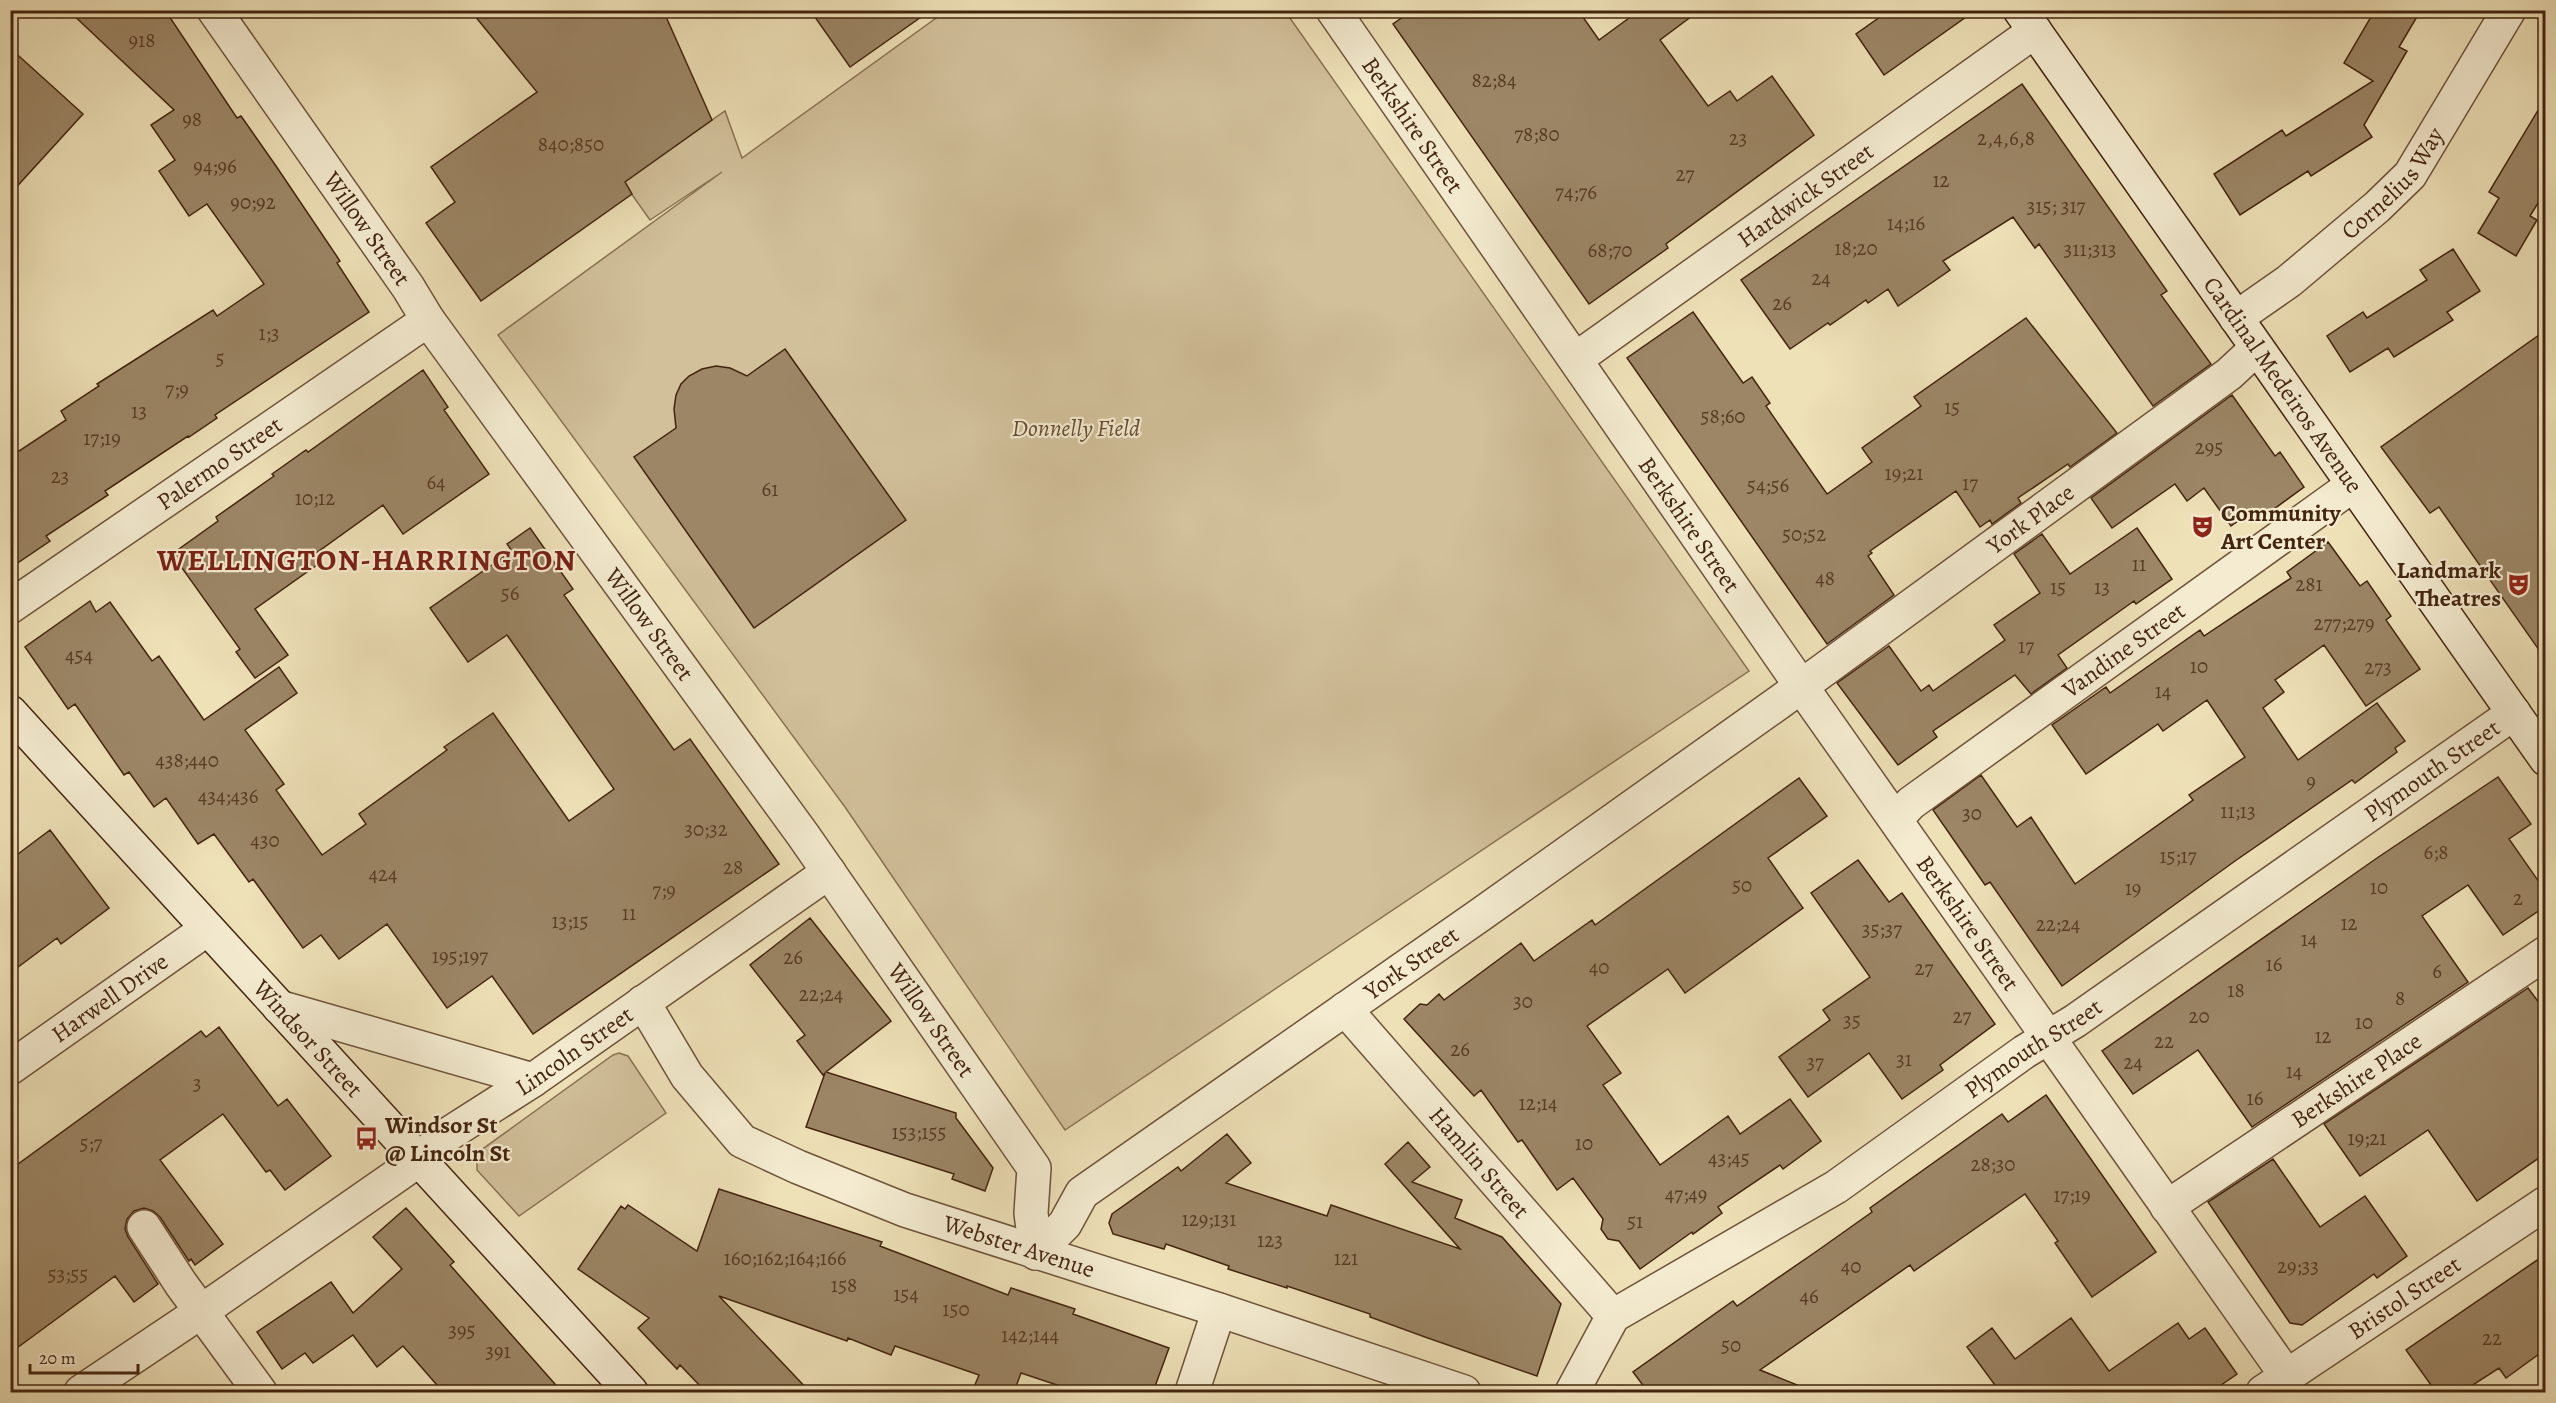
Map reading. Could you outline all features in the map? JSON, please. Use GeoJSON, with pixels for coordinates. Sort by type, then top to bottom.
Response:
{"type":"FeatureCollection","features":[{"type":"Feature","properties":{"kind":"street","name":"Willow Street"},"geometry":{"type":"LineString","coordinates":[[214,10],[408,287],[428,320],[829,872],[1035,1168],[1031,1213],[1036,1253]]}},
{"type":"Feature","properties":{"kind":"street","name":"Cornelius Way"},"geometry":{"type":"LineString","coordinates":[[2236,318],[2289,280],[2377,207],[2410,175],[2509,10]]}},
{"type":"Feature","properties":{"kind":"street","name":"Berkshire Street"},"geometry":{"type":"LineString","coordinates":[[1339,13],[1802,686],[2049,1036]]}},
{"type":"Feature","properties":{"kind":"street","name":"Cardinal Medeiros Avenue"},"geometry":{"type":"LineString","coordinates":[[2027,21],[2546,759]]}},
{"type":"Feature","properties":{"kind":"street","name":"Hardwick Street"},"geometry":{"type":"LineString","coordinates":[[1576,359],[2027,21]]}},
{"type":"Feature","properties":{"kind":"street","name":"Palermo Street"},"geometry":{"type":"LineString","coordinates":[[10,607],[428,320]]}},
{"type":"Feature","properties":{"kind":"street","name":"York Place"},"geometry":{"type":"LineString","coordinates":[[1802,686],[1818,672],[2229,374],[2258,348]]}},
{"type":"Feature","properties":{"kind":"street","name":"Vandine Street"},"geometry":{"type":"LineString","coordinates":[[1896,819],[1911,802],[2353,486]]}},
{"type":"Feature","properties":{"kind":"street","name":"York Street"},"geometry":{"type":"LineString","coordinates":[[1036,1253],[1065,1224],[1082,1193],[1802,686]]}},
{"type":"Feature","properties":{"kind":"street","name":"Windsor Street"},"geometry":{"type":"LineString","coordinates":[[10,712],[631,1392]]}},
{"type":"Feature","properties":{"kind":"street","name":"Plymouth Street"},"geometry":{"type":"LineString","coordinates":[[1613,1316],[1836,1186],[2514,714]]}},
{"type":"Feature","properties":{"kind":"street","name":"Lincoln Street"},"geometry":{"type":"LineString","coordinates":[[81,1392],[202,1311],[419,1160],[444,1137],[533,1080],[829,872]]}},
{"type":"Feature","properties":{"kind":"street","name":"Harwell Drive"},"geometry":{"type":"LineString","coordinates":[[10,1068],[207,929]]}},
{"type":"Feature","properties":{"kind":"street","name":"Berkshire Place"},"geometry":{"type":"LineString","coordinates":[[2168,1207],[2546,953]]}},
{"type":"Feature","properties":{"kind":"street","name":"Webster Avenue"},"geometry":{"type":"LineString","coordinates":[[643,1002],[687,1076],[742,1141],[798,1167],[905,1210],[1220,1310],[1464,1392]]}},
{"type":"Feature","properties":{"kind":"street"},"geometry":{"type":"LineString","coordinates":[[279,1006],[533,1080]]}},
{"type":"Feature","properties":{"kind":"street","name":"Hamlin Street"},"geometry":{"type":"LineString","coordinates":[[1345,1008],[1613,1316]]}},
{"type":"Feature","properties":{"kind":"street"},"geometry":{"type":"LineString","coordinates":[[2049,1036],[2168,1207],[2274,1384]]}},
{"type":"Feature","properties":{"kind":"street","name":"Bristol Street"},"geometry":{"type":"LineString","coordinates":[[2274,1384],[2546,1203]]}},
{"type":"Feature","properties":{"kind":"street"},"geometry":{"type":"LineString","coordinates":[[144,1227],[260,1392]]}},
{"type":"Feature","properties":{"kind":"street"},"geometry":{"type":"LineString","coordinates":[[1192,1392],[1220,1310]]}},
{"type":"Feature","properties":{"kind":"street"},"geometry":{"type":"LineString","coordinates":[[1572,1392],[1613,1316]]}},
{"type":"Feature","properties":{"kind":"green space","name":"Donnelly Field"},"geometry":{"type":"Polygon","coordinates":[[[946,11],[1285,11],[1749,671],[1065,1130],[845,807],[498,335],[722,172],[650,220],[623,182],[725,111],[742,158],[946,11]]]}},
{"type":"Feature","properties":{"kind":"green space"},"geometry":{"type":"Polygon","coordinates":[[[619,1053],[628,1056],[666,1113],[519,1216],[477,1170],[477,1153],[613,1055],[619,1053]]]}},
{"type":"Feature","properties":{"kind":"building"},"geometry":{"type":"Polygon","coordinates":[[[68,10],[165,10],[237,118],[241,116],[276,166],[340,261],[337,263],[369,312],[215,415],[217,418],[189,437],[105,491],[108,495],[46,536],[50,541],[10,568],[10,457],[66,420],[61,411],[99,386],[97,384],[213,310],[217,316],[264,284],[207,204],[189,216],[159,171],[175,160],[151,125],[174,110],[68,10]]]}},
{"type":"Feature","properties":{"kind":"building"},"geometry":{"type":"Polygon","coordinates":[[[470,10],[663,10],[712,120],[625,182],[632,194],[481,301],[426,223],[455,202],[431,167],[537,92],[470,10]]]}},
{"type":"Feature","properties":{"kind":"building"},"geometry":{"type":"Polygon","coordinates":[[[810,10],[931,10],[850,67],[810,10]]]}},
{"type":"Feature","properties":{"kind":"building"},"geometry":{"type":"Polygon","coordinates":[[[1413,10],[1578,10],[1599,40],[1640,10],[1700,10],[1660,40],[1708,106],[1730,91],[1737,101],[1772,76],[1814,135],[1666,244],[1668,248],[1589,304],[1393,24],[1413,10]]]}},
{"type":"Feature","properties":{"kind":"building"},"geometry":{"type":"Polygon","coordinates":[[[1890,10],[1976,10],[1884,75],[1856,34],[1890,10]]]}},
{"type":"Feature","properties":{"kind":"building"},"geometry":{"type":"Polygon","coordinates":[[[2375,10],[2421,10],[2399,47],[2407,51],[2364,125],[2372,137],[2311,176],[2308,171],[2240,215],[2214,174],[2282,130],[2286,136],[2373,81],[2344,63],[2375,10]]]}},
{"type":"Feature","properties":{"kind":"building"},"geometry":{"type":"Polygon","coordinates":[[[10,48],[83,114],[10,194],[10,48]]]}},
{"type":"Feature","properties":{"kind":"building"},"geometry":{"type":"Polygon","coordinates":[[[2022,84],[2167,291],[2161,295],[2211,364],[2153,406],[2039,244],[2035,248],[2013,217],[1943,261],[1950,270],[1898,306],[1888,289],[1868,303],[1866,300],[1830,325],[1828,323],[1790,349],[1741,280],[2022,84]]]}},
{"type":"Feature","properties":{"kind":"building"},"geometry":{"type":"Polygon","coordinates":[[[2546,97],[2546,190],[2530,216],[2537,220],[2516,256],[2478,233],[2499,198],[2489,192],[2546,97]]]}},
{"type":"Feature","properties":{"kind":"building"},"geometry":{"type":"Polygon","coordinates":[[[2453,249],[2480,291],[2447,312],[2453,320],[2394,357],[2388,348],[2350,372],[2327,336],[2363,312],[2367,318],[2427,280],[2420,270],[2453,249]]]}},
{"type":"Feature","properties":{"kind":"building"},"geometry":{"type":"Polygon","coordinates":[[[1693,312],[1743,383],[1752,377],[1770,403],[1766,406],[1827,494],[1872,462],[1862,448],[1921,406],[1914,397],[2026,318],[2117,433],[2070,467],[2068,464],[2018,498],[2021,503],[1992,524],[1990,520],[1980,527],[1956,491],[1870,551],[1872,553],[1868,556],[1894,595],[1827,644],[1627,358],[1693,312]]]}},
{"type":"Feature","properties":{"kind":"building"},"geometry":{"type":"Polygon","coordinates":[[[2546,330],[2546,660],[2439,507],[2430,513],[2381,447],[2546,330]]]}},
{"type":"Feature","properties":{"kind":"building"},"geometry":{"type":"Polygon","coordinates":[[[785,349],[906,520],[754,628],[634,457],[676,428],[674,409],[676,395],[681,384],[689,376],[702,369],[716,366],[730,368],[747,376],[785,349]]]}},
{"type":"Feature","properties":{"kind":"building"},"geometry":{"type":"Polygon","coordinates":[[[423,370],[448,407],[444,410],[489,474],[403,534],[383,505],[315,554],[321,562],[255,609],[288,655],[255,678],[236,652],[240,649],[172,554],[218,521],[216,517],[274,476],[272,474],[306,450],[308,452],[423,370]]]}},
{"type":"Feature","properties":{"kind":"building"},"geometry":{"type":"Polygon","coordinates":[[[2232,395],[2275,456],[2280,452],[2304,487],[2259,520],[2252,511],[2231,526],[2204,488],[2187,501],[2175,484],[2112,528],[2091,498],[2232,395]]]}},
{"type":"Feature","properties":{"kind":"building"},"geometry":{"type":"Polygon","coordinates":[[[530,528],[573,589],[564,595],[674,750],[690,739],[779,864],[533,1034],[492,976],[447,1008],[387,924],[339,959],[321,935],[303,948],[253,879],[249,882],[214,834],[198,844],[166,798],[154,807],[129,772],[124,775],[75,704],[68,709],[25,647],[90,601],[96,612],[110,602],[152,661],[159,656],[204,720],[279,667],[297,693],[245,730],[284,784],[276,790],[322,855],[366,824],[359,814],[447,750],[444,747],[493,713],[569,821],[614,789],[507,635],[468,662],[430,608],[512,551],[507,544],[530,528]]]}},
{"type":"Feature","properties":{"kind":"building"},"geometry":{"type":"Polygon","coordinates":[[[2137,528],[2172,579],[2136,604],[2134,601],[2058,655],[2067,668],[2031,694],[2015,675],[1933,731],[1937,737],[1898,765],[1837,683],[1889,646],[1921,691],[1929,685],[1933,691],[2005,640],[1994,625],[2040,593],[2014,554],[2042,534],[2070,574],[2137,528]]]}},
{"type":"Feature","properties":{"kind":"building"},"geometry":{"type":"Polygon","coordinates":[[[2328,542],[2360,586],[2367,581],[2391,616],[2386,620],[2420,669],[2366,706],[2324,645],[2275,680],[2284,692],[2263,708],[2298,760],[2377,703],[2405,741],[2395,748],[2397,752],[2355,783],[2352,780],[2235,861],[2062,986],[1990,882],[1985,885],[1933,810],[1981,775],[2017,827],[2031,817],[2075,884],[2193,800],[2189,795],[2245,757],[2207,700],[2163,731],[2158,724],[2086,774],[2052,725],[2106,687],[2110,693],[2200,630],[2204,636],[2291,578],[2287,572],[2328,542]]]}},
{"type":"Feature","properties":{"kind":"building"},"geometry":{"type":"Polygon","coordinates":[[[2498,777],[2531,824],[2509,839],[2546,892],[2546,906],[2503,935],[2468,885],[2422,916],[2468,982],[2252,1127],[2198,1050],[2133,1094],[2102,1051],[2377,858],[2498,777]]]}},
{"type":"Feature","properties":{"kind":"building"},"geometry":{"type":"Polygon","coordinates":[[[1799,778],[1827,816],[1768,858],[1803,908],[1685,993],[1668,969],[1587,1026],[1621,1073],[1603,1085],[1660,1165],[1728,1116],[1740,1134],[1790,1099],[1821,1141],[1783,1169],[1780,1165],[1718,1207],[1722,1213],[1640,1269],[1619,1241],[1608,1239],[1601,1229],[1603,1219],[1573,1178],[1557,1190],[1522,1140],[1518,1142],[1481,1090],[1474,1096],[1404,1019],[1420,1004],[1427,1005],[1439,994],[1444,1000],[1521,943],[1534,961],[1592,920],[1595,925],[1799,778]]]}},
{"type":"Feature","properties":{"kind":"building"},"geometry":{"type":"Polygon","coordinates":[[[50,830],[109,908],[61,944],[57,938],[10,973],[10,860],[50,830]]]}},
{"type":"Feature","properties":{"kind":"building"},"geometry":{"type":"Polygon","coordinates":[[[1858,860],[1889,902],[1902,893],[1995,1024],[1940,1065],[1943,1070],[1902,1099],[1869,1053],[1808,1097],[1779,1057],[1830,1020],[1823,1010],[1870,977],[1811,893],[1858,860]]]}},
{"type":"Feature","properties":{"kind":"building"},"geometry":{"type":"Polygon","coordinates":[[[810,918],[891,1021],[826,1072],[956,1113],[956,1118],[993,1168],[985,1191],[952,1179],[954,1174],[806,1127],[825,1073],[823,1075],[797,1041],[805,1035],[750,965],[810,918]]]}},
{"type":"Feature","properties":{"kind":"building"},"geometry":{"type":"Polygon","coordinates":[[[2528,988],[2546,1012],[2546,1153],[2477,1201],[2428,1130],[2360,1176],[2324,1124],[2528,988]]]}},
{"type":"Feature","properties":{"kind":"building"},"geometry":{"type":"Polygon","coordinates":[[[219,1027],[278,1106],[287,1099],[331,1156],[285,1190],[270,1170],[266,1172],[223,1114],[160,1160],[223,1244],[195,1265],[191,1259],[189,1261],[160,1217],[144,1208],[134,1211],[127,1219],[125,1229],[158,1284],[134,1302],[115,1276],[10,1353],[10,1170],[201,1031],[206,1037],[219,1027]]]}},
{"type":"Feature","properties":{"kind":"building"},"geometry":{"type":"Polygon","coordinates":[[[2046,1095],[2156,1252],[2092,1297],[2055,1243],[2058,1241],[2025,1194],[1914,1271],[1910,1265],[1760,1370],[1811,1392],[1648,1392],[1633,1372],[1733,1301],[1737,1306],[1817,1251],[1872,1212],[1870,1208],[2002,1114],[2008,1122],[2046,1095]]]}},
{"type":"Feature","properties":{"kind":"building"},"geometry":{"type":"Polygon","coordinates":[[[1227,1134],[1251,1163],[1226,1183],[1327,1216],[1331,1205],[1460,1249],[1385,1164],[1408,1142],[1430,1167],[1412,1182],[1462,1200],[1455,1218],[1502,1237],[1561,1304],[1537,1376],[1370,1317],[1370,1314],[1228,1269],[1229,1266],[1166,1244],[1164,1249],[1113,1234],[1109,1223],[1112,1214],[1178,1167],[1181,1171],[1227,1134]]]}},
{"type":"Feature","properties":{"kind":"building"},"geometry":{"type":"Polygon","coordinates":[[[2273,1159],[2320,1227],[2365,1196],[2407,1256],[2377,1278],[2374,1274],[2302,1325],[2290,1323],[2208,1202],[2273,1159]]]}},
{"type":"Feature","properties":{"kind":"building"},"geometry":{"type":"Polygon","coordinates":[[[719,1189],[882,1242],[880,1246],[1008,1295],[1011,1288],[1075,1309],[1073,1314],[1169,1348],[1153,1392],[1078,1392],[1021,1373],[1014,1392],[972,1392],[979,1375],[895,1346],[891,1355],[848,1338],[847,1341],[719,1296],[810,1392],[706,1392],[680,1365],[677,1369],[638,1328],[649,1318],[578,1269],[621,1206],[625,1209],[628,1205],[697,1251],[719,1189]]]}},
{"type":"Feature","properties":{"kind":"building"},"geometry":{"type":"Polygon","coordinates":[[[406,1208],[454,1262],[450,1265],[562,1392],[443,1392],[403,1346],[377,1367],[353,1335],[313,1363],[305,1353],[282,1369],[257,1332],[331,1282],[353,1313],[402,1269],[373,1237],[406,1208]]]}},
{"type":"Feature","properties":{"kind":"building"},"geometry":{"type":"Polygon","coordinates":[[[2546,1254],[2546,1349],[2506,1378],[2499,1368],[2462,1392],[2436,1392],[2406,1350],[2546,1254]]]}},
{"type":"Feature","properties":{"kind":"building"},"geometry":{"type":"Polygon","coordinates":[[[2071,1318],[2109,1371],[2178,1323],[2189,1339],[2205,1328],[2237,1374],[2211,1392],[2000,1392],[1967,1347],[1992,1328],[2015,1359],[2071,1318]]]}},
{"type":"Feature","properties":{"kind":"place","name":"Community Art Center"},"geometry":{"type":"Point","coordinates":[2203,527]}},
{"type":"Feature","properties":{"kind":"place","name":"Landmark Theatres"},"geometry":{"type":"Point","coordinates":[2519,584]}},
{"type":"Feature","properties":{"kind":"place","name":"Windsor St @ Lincoln St"},"geometry":{"type":"Point","coordinates":[367,1139]}},
{"type":"Feature","properties":{"kind":"district","name":"WELLINGTON-HARRINGTON"},"geometry":{"type":"Point","coordinates":[367,560]}}]}
